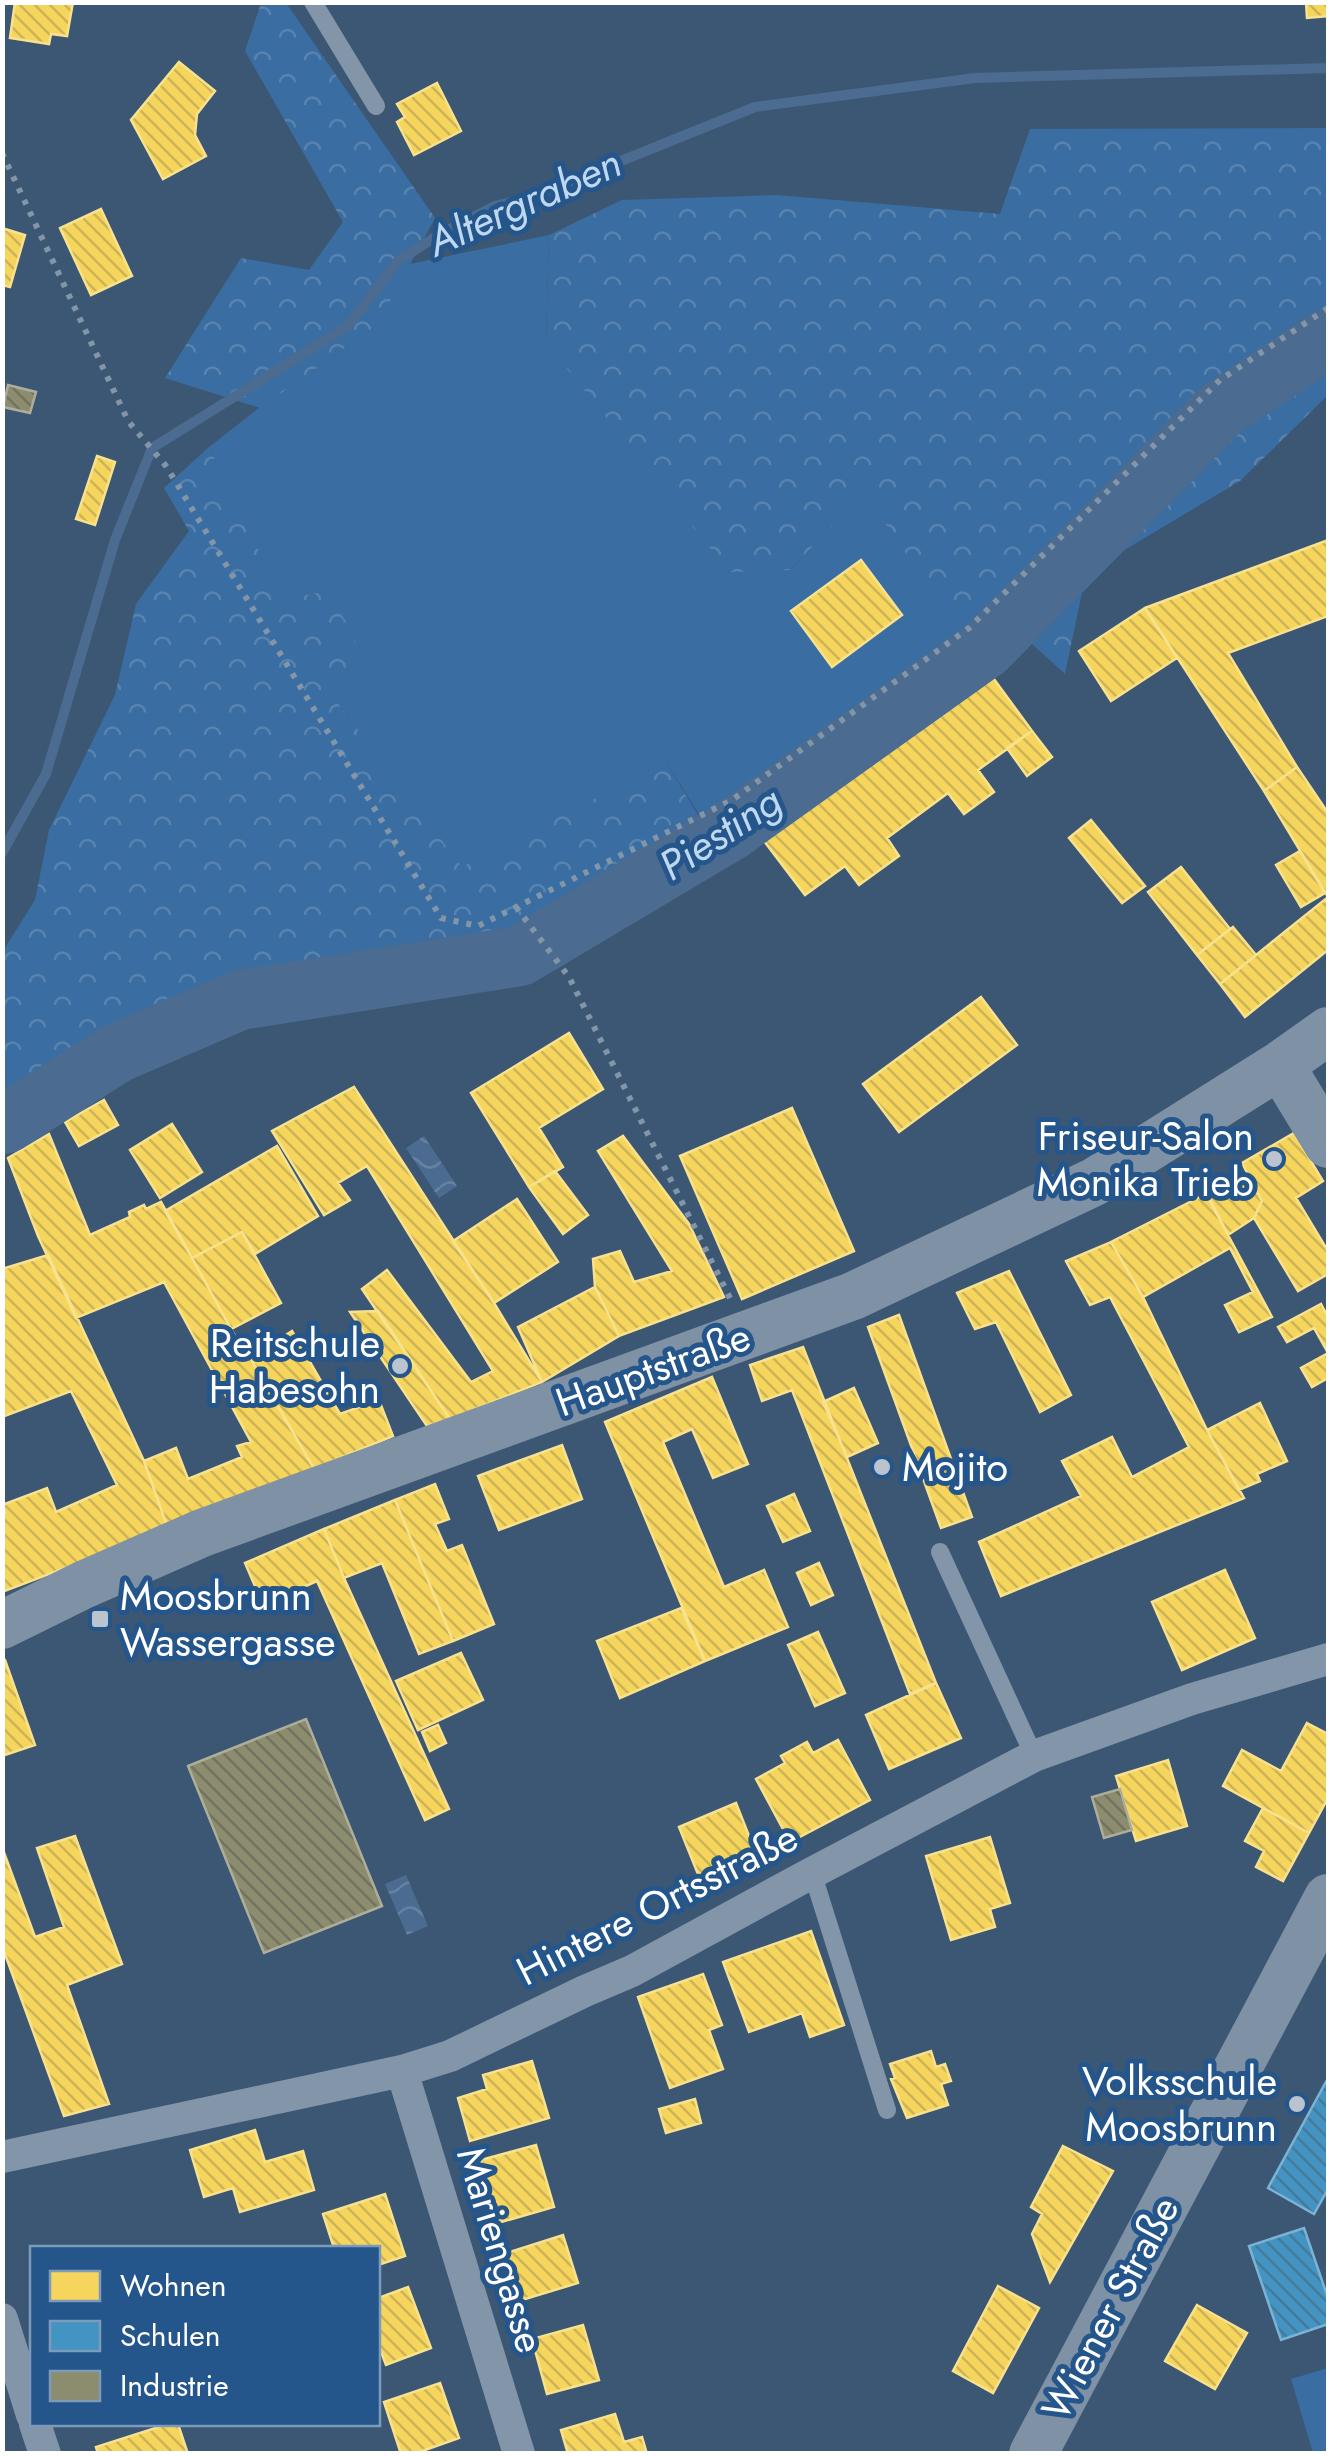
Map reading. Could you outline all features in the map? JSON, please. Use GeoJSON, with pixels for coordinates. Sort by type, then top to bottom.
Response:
{"type":"FeatureCollection","features":[{"type":"Feature","properties":{"kind":"main road","name":"Hauptstraße"},"geometry":{"type":"LineString","coordinates":[[2,1625],[202,1533],[854,1296],[1094,1182],[1328,1032]]}},
{"type":"Feature","properties":{"kind":"main road"},"geometry":{"type":"LineString","coordinates":[[1280,1065],[1328,1144]]}},
{"type":"Feature","properties":{"kind":"main road","name":"Wiener Straße"},"geometry":{"type":"LineString","coordinates":[[1033,2454],[1328,1898]]}},
{"type":"Feature","properties":{"kind":"street","name":"Hintere Ortsstraße"},"geometry":{"type":"LineString","coordinates":[[2,2157],[402,2071],[450,2056],[632,1971],[1034,1756],[1192,1699],[1328,1659]]}},
{"type":"Feature","properties":{"kind":"street","name":"Mariengasse"},"geometry":{"type":"LineString","coordinates":[[402,2071],[520,2454]]}},
{"type":"Feature","properties":{"kind":"street"},"geometry":{"type":"LineString","coordinates":[[2,2319],[30,2409]]}},
{"type":"Feature","properties":{"kind":"street"},"geometry":{"type":"LineString","coordinates":[[36,2426],[45,2454]]}},
{"type":"Feature","properties":{"kind":"lane"},"geometry":{"type":"LineString","coordinates":[[313,2],[376,106]]}},
{"type":"Feature","properties":{"kind":"lane"},"geometry":{"type":"LineString","coordinates":[[940,1552],[1034,1756]]}},
{"type":"Feature","properties":{"kind":"lane"},"geometry":{"type":"LineString","coordinates":[[812,1872],[887,2110]]}},
{"type":"Feature","properties":{"kind":"path"},"geometry":{"type":"LineString","coordinates":[[2,153],[128,422],[166,466],[441,918],[478,926],[732,800],[969,628],[1220,380],[1328,308]]}},
{"type":"Feature","properties":{"kind":"path"},"geometry":{"type":"LineString","coordinates":[[516,907],[569,977],[749,1334]]}},
{"type":"Feature","properties":{"kind":"green space"},"geometry":{"type":"Polygon","coordinates":[[[261,3],[286,3],[435,218],[378,324],[260,408],[165,378],[241,258],[309,270],[343,222],[245,51],[261,3]]]}},
{"type":"Feature","properties":{"kind":"green space"},"geometry":{"type":"Polygon","coordinates":[[[1328,128],[1328,395],[1240,481],[1086,573],[1065,674],[1020,633],[979,663],[864,493],[790,570],[729,572],[546,342],[549,235],[622,200],[777,195],[1000,214],[1030,129],[1328,128]]]}},
{"type":"Feature","properties":{"kind":"green space"},"geometry":{"type":"Polygon","coordinates":[[[549,235],[546,342],[790,570],[864,492],[966,640],[751,798],[705,824],[666,762],[462,868],[337,702],[282,601],[209,447],[378,324],[410,264],[549,235]]]}},
{"type":"Feature","properties":{"kind":"green space"},"geometry":{"type":"Polygon","coordinates":[[[209,447],[282,600],[327,591],[356,638],[337,702],[462,867],[666,762],[710,835],[516,938],[336,971],[219,987],[3,1103],[3,951],[35,900],[49,830],[115,695],[136,604],[189,531],[164,488],[209,447]]]}},
{"type":"Feature","properties":{"kind":"green space"},"geometry":{"type":"Polygon","coordinates":[[[1328,2368],[1328,2453],[1313,2453],[1291,2379],[1328,2368]]]}},
{"type":"Feature","properties":{"kind":"water"},"geometry":{"type":"Polygon","coordinates":[[[424,1136],[457,1186],[439,1198],[406,1148],[424,1136]]]}},
{"type":"Feature","properties":{"kind":"water"},"geometry":{"type":"Polygon","coordinates":[[[406,1875],[428,1926],[407,1935],[385,1884],[406,1875]]]}},
{"type":"Feature","properties":{"kind":"building: Wohnen"},"geometry":{"type":"Polygon","coordinates":[[[15,2],[73,2],[67,36],[51,34],[49,44],[10,38],[15,2]]]}},
{"type":"Feature","properties":{"kind":"building: Wohnen"},"geometry":{"type":"Polygon","coordinates":[[[1306,2],[1328,2],[1328,16],[1307,18],[1306,2]]]}},
{"type":"Feature","properties":{"kind":"building: Wohnen"},"geometry":{"type":"Polygon","coordinates":[[[179,62],[215,91],[197,114],[195,135],[206,156],[163,179],[131,120],[179,62]]]}},
{"type":"Feature","properties":{"kind":"building: Wohnen"},"geometry":{"type":"Polygon","coordinates":[[[437,83],[461,131],[414,155],[397,122],[405,117],[397,104],[437,83]]]}},
{"type":"Feature","properties":{"kind":"building: Wohnen"},"geometry":{"type":"Polygon","coordinates":[[[101,209],[132,276],[91,295],[60,228],[101,209]]]}},
{"type":"Feature","properties":{"kind":"building: Wohnen"},"geometry":{"type":"Polygon","coordinates":[[[2,228],[25,235],[10,287],[2,285],[2,228]]]}},
{"type":"Feature","properties":{"kind":"building: Wohnen"},"geometry":{"type":"Polygon","coordinates":[[[97,456],[115,462],[95,525],[76,519],[97,456]]]}},
{"type":"Feature","properties":{"kind":"building: Wohnen"},"geometry":{"type":"Polygon","coordinates":[[[1328,540],[1328,616],[1228,653],[1297,767],[1264,791],[1145,608],[1328,540]]]}},
{"type":"Feature","properties":{"kind":"building: Wohnen"},"geometry":{"type":"Polygon","coordinates":[[[861,560],[902,615],[832,667],[791,611],[861,560]]]}},
{"type":"Feature","properties":{"kind":"building: Wohnen"},"geometry":{"type":"Polygon","coordinates":[[[1145,608],[1177,658],[1111,701],[1079,651],[1145,608]]]}},
{"type":"Feature","properties":{"kind":"building: Wohnen"},"geometry":{"type":"Polygon","coordinates":[[[991,675],[1032,731],[978,770],[994,792],[964,814],[948,793],[887,838],[899,856],[859,885],[845,866],[805,895],[764,841],[991,675]]]}},
{"type":"Feature","properties":{"kind":"building: Wohnen"},"geometry":{"type":"Polygon","coordinates":[[[1032,731],[1052,757],[1027,776],[1007,748],[1032,731]]]}},
{"type":"Feature","properties":{"kind":"building: Wohnen"},"geometry":{"type":"Polygon","coordinates":[[[1297,767],[1328,813],[1328,897],[1264,791],[1297,767]]]}},
{"type":"Feature","properties":{"kind":"building: Wohnen"},"geometry":{"type":"Polygon","coordinates":[[[1091,820],[1145,886],[1122,903],[1069,838],[1091,820]]]}},
{"type":"Feature","properties":{"kind":"building: Wohnen"},"geometry":{"type":"Polygon","coordinates":[[[1300,851],[1325,893],[1301,907],[1276,865],[1300,851]]]}},
{"type":"Feature","properties":{"kind":"building: Wohnen"},"geometry":{"type":"Polygon","coordinates":[[[1181,867],[1230,929],[1197,955],[1148,892],[1181,867]]]}},
{"type":"Feature","properties":{"kind":"building: Wohnen"},"geometry":{"type":"Polygon","coordinates":[[[1328,897],[1328,950],[1245,1017],[1220,984],[1328,897]]]}},
{"type":"Feature","properties":{"kind":"building: Wohnen"},"geometry":{"type":"Polygon","coordinates":[[[1233,927],[1256,955],[1220,984],[1197,955],[1233,927]]]}},
{"type":"Feature","properties":{"kind":"building: Wohnen"},"geometry":{"type":"Polygon","coordinates":[[[981,997],[1017,1045],[899,1132],[863,1084],[981,997]]]}},
{"type":"Feature","properties":{"kind":"building: Wohnen"},"geometry":{"type":"Polygon","coordinates":[[[569,1033],[603,1089],[539,1128],[563,1167],[529,1187],[471,1093],[569,1033]]]}},
{"type":"Feature","properties":{"kind":"building: Wohnen"},"geometry":{"type":"Polygon","coordinates":[[[354,1087],[542,1382],[450,1419],[362,1289],[387,1270],[471,1382],[493,1371],[367,1166],[338,1183],[350,1200],[324,1215],[272,1131],[354,1087]]]}},
{"type":"Feature","properties":{"kind":"building: Wohnen"},"geometry":{"type":"Polygon","coordinates":[[[104,1100],[118,1125],[79,1146],[65,1122],[104,1100]]]}},
{"type":"Feature","properties":{"kind":"building: Wohnen"},"geometry":{"type":"Polygon","coordinates":[[[792,1108],[854,1251],[742,1299],[680,1156],[792,1108]]]}},
{"type":"Feature","properties":{"kind":"building: Wohnen"},"geometry":{"type":"Polygon","coordinates":[[[172,1124],[202,1172],[160,1198],[130,1150],[172,1124]]]}},
{"type":"Feature","properties":{"kind":"building: Wohnen"},"geometry":{"type":"Polygon","coordinates":[[[1294,1133],[1323,1181],[1296,1198],[1328,1251],[1328,1274],[1298,1291],[1254,1218],[1262,1201],[1242,1163],[1294,1133]]]}},
{"type":"Feature","properties":{"kind":"building: Wohnen"},"geometry":{"type":"Polygon","coordinates":[[[49,1134],[90,1235],[130,1217],[129,1212],[144,1205],[146,1209],[161,1202],[314,1469],[168,1529],[144,1461],[176,1448],[188,1479],[242,1457],[237,1446],[251,1442],[164,1282],[76,1318],[8,1158],[49,1134]]]}},
{"type":"Feature","properties":{"kind":"building: Wohnen"},"geometry":{"type":"Polygon","coordinates":[[[623,1136],[689,1224],[724,1297],[619,1336],[595,1287],[593,1259],[620,1251],[634,1282],[672,1271],[598,1151],[623,1136]]]}},
{"type":"Feature","properties":{"kind":"building: Wohnen"},"geometry":{"type":"Polygon","coordinates":[[[277,1146],[318,1216],[255,1254],[242,1232],[192,1258],[165,1211],[277,1146]]]}},
{"type":"Feature","properties":{"kind":"building: Wohnen"},"geometry":{"type":"Polygon","coordinates":[[[555,1171],[588,1215],[563,1234],[529,1187],[555,1171]]]}},
{"type":"Feature","properties":{"kind":"building: Wohnen"},"geometry":{"type":"Polygon","coordinates":[[[1249,1176],[1262,1201],[1254,1218],[1228,1235],[1209,1197],[1249,1176]]]}},
{"type":"Feature","properties":{"kind":"building: Wohnen"},"geometry":{"type":"Polygon","coordinates":[[[1206,1194],[1272,1317],[1239,1332],[1225,1305],[1253,1292],[1230,1248],[1143,1297],[1111,1242],[1206,1194]]]}},
{"type":"Feature","properties":{"kind":"building: Wohnen"},"geometry":{"type":"Polygon","coordinates":[[[517,1199],[558,1262],[494,1303],[453,1241],[517,1199]]]}},
{"type":"Feature","properties":{"kind":"building: Wohnen"},"geometry":{"type":"Polygon","coordinates":[[[242,1232],[281,1303],[231,1329],[192,1258],[242,1232]]]}},
{"type":"Feature","properties":{"kind":"building: Wohnen"},"geometry":{"type":"Polygon","coordinates":[[[1111,1242],[1143,1297],[1244,1498],[1001,1596],[979,1542],[1081,1496],[1062,1461],[1112,1437],[1132,1477],[1189,1447],[1110,1297],[1090,1305],[1066,1261],[1111,1242]]]}},
{"type":"Feature","properties":{"kind":"building: Wohnen"},"geometry":{"type":"Polygon","coordinates":[[[48,1255],[144,1461],[168,1529],[2,1592],[2,1505],[47,1488],[56,1512],[117,1485],[71,1391],[2,1417],[2,1269],[48,1255]]]}},
{"type":"Feature","properties":{"kind":"building: Wohnen"},"geometry":{"type":"Polygon","coordinates":[[[1009,1271],[1071,1395],[1040,1412],[996,1322],[975,1329],[957,1293],[1009,1271]]]}},
{"type":"Feature","properties":{"kind":"building: Wohnen"},"geometry":{"type":"Polygon","coordinates":[[[595,1287],[619,1336],[542,1382],[518,1327],[595,1287]]]}},
{"type":"Feature","properties":{"kind":"building: Wohnen"},"geometry":{"type":"Polygon","coordinates":[[[1321,1304],[1328,1317],[1328,1353],[1314,1328],[1287,1342],[1278,1327],[1321,1304]]]}},
{"type":"Feature","properties":{"kind":"building: Wohnen","name":"Reitschule Habesohn"},"geometry":{"type":"Polygon","coordinates":[[[378,1311],[450,1419],[427,1426],[350,1312],[378,1311]]]}},
{"type":"Feature","properties":{"kind":"building: Wohnen"},"geometry":{"type":"Polygon","coordinates":[[[899,1315],[972,1517],[941,1528],[868,1327],[899,1315]]]}},
{"type":"Feature","properties":{"kind":"building: Wohnen"},"geometry":{"type":"Polygon","coordinates":[[[292,1331],[340,1414],[379,1400],[393,1436],[314,1469],[250,1358],[292,1331]]]}},
{"type":"Feature","properties":{"kind":"building: Wohnen"},"geometry":{"type":"Polygon","coordinates":[[[803,1347],[936,1683],[910,1694],[792,1390],[762,1401],[750,1365],[803,1347]]]}},
{"type":"Feature","properties":{"kind":"building: Wohnen"},"geometry":{"type":"Polygon","coordinates":[[[1328,1353],[1328,1378],[1312,1387],[1301,1368],[1328,1353]]]}},
{"type":"Feature","properties":{"kind":"building: Wohnen"},"geometry":{"type":"Polygon","coordinates":[[[712,1377],[748,1464],[713,1478],[692,1429],[663,1442],[724,1587],[764,1570],[788,1627],[705,1661],[605,1422],[712,1377]]]}},
{"type":"Feature","properties":{"kind":"building: Wohnen"},"geometry":{"type":"Polygon","coordinates":[[[854,1388],[878,1443],[847,1457],[823,1402],[854,1388]]]}},
{"type":"Feature","properties":{"kind":"building: Wohnen"},"geometry":{"type":"Polygon","coordinates":[[[1260,1403],[1287,1461],[1257,1474],[1260,1481],[1239,1490],[1207,1430],[1260,1403]]]}},
{"type":"Feature","properties":{"kind":"building: Wohnen"},"geometry":{"type":"Polygon","coordinates":[[[562,1445],[582,1499],[499,1530],[478,1476],[562,1445]]]}},
{"type":"Feature","properties":{"kind":"building: Wohnen"},"geometry":{"type":"Polygon","coordinates":[[[435,1484],[449,1519],[435,1524],[447,1551],[462,1545],[494,1624],[453,1641],[395,1500],[435,1484]]]}},
{"type":"Feature","properties":{"kind":"building: Wohnen"},"geometry":{"type":"Polygon","coordinates":[[[794,1494],[810,1531],[783,1542],[767,1506],[794,1494]]]}},
{"type":"Feature","properties":{"kind":"building: Wohnen"},"geometry":{"type":"Polygon","coordinates":[[[395,1500],[453,1641],[419,1654],[382,1563],[344,1578],[324,1529],[395,1500]]]}},
{"type":"Feature","properties":{"kind":"building: Wohnen"},"geometry":{"type":"Polygon","coordinates":[[[324,1529],[449,1809],[425,1820],[317,1581],[263,1605],[245,1563],[324,1529]]]}},
{"type":"Feature","properties":{"kind":"building: Wohnen"},"geometry":{"type":"Polygon","coordinates":[[[819,1563],[833,1595],[811,1605],[797,1573],[819,1563]]]}},
{"type":"Feature","properties":{"kind":"building: Wohnen"},"geometry":{"type":"Polygon","coordinates":[[[1225,1570],[1255,1638],[1182,1670],[1152,1602],[1225,1570]]]}},
{"type":"Feature","properties":{"kind":"building: Wohnen"},"geometry":{"type":"Polygon","coordinates":[[[681,1608],[705,1661],[620,1698],[597,1641],[681,1608]]]}},
{"type":"Feature","properties":{"kind":"building: Wohnen"},"geometry":{"type":"Polygon","coordinates":[[[818,1632],[845,1693],[815,1706],[788,1645],[818,1632]]]}},
{"type":"Feature","properties":{"kind":"building: Wohnen"},"geometry":{"type":"Polygon","coordinates":[[[461,1653],[483,1700],[418,1730],[396,1681],[461,1653]]]}},
{"type":"Feature","properties":{"kind":"building: Wohnen"},"geometry":{"type":"Polygon","coordinates":[[[5,1660],[35,1745],[2,1756],[2,1661],[5,1660]]]}},
{"type":"Feature","properties":{"kind":"building: Wohnen"},"geometry":{"type":"Polygon","coordinates":[[[936,1683],[961,1738],[889,1769],[866,1715],[936,1683]]]}},
{"type":"Feature","properties":{"kind":"building: Wohnen"},"geometry":{"type":"Polygon","coordinates":[[[1307,1723],[1328,1734],[1328,1798],[1309,1833],[1223,1786],[1242,1750],[1281,1771],[1307,1723]]]}},
{"type":"Feature","properties":{"kind":"building: Wohnen"},"geometry":{"type":"Polygon","coordinates":[[[438,1725],[446,1743],[430,1751],[422,1732],[438,1725]]]}},
{"type":"Feature","properties":{"kind":"building: Wohnen"},"geometry":{"type":"Polygon","coordinates":[[[838,1740],[870,1800],[790,1842],[756,1779],[785,1763],[781,1756],[807,1742],[813,1753],[838,1740]]]}},
{"type":"Feature","properties":{"kind":"building: Wohnen"},"geometry":{"type":"Polygon","coordinates":[[[1168,1760],[1187,1826],[1136,1841],[1116,1776],[1168,1760]]]}},
{"type":"Feature","properties":{"kind":"building: Wohnen"},"geometry":{"type":"Polygon","coordinates":[[[736,1803],[757,1856],[700,1879],[679,1827],[736,1803]]]}},
{"type":"Feature","properties":{"kind":"building: Wohnen"},"geometry":{"type":"Polygon","coordinates":[[[1263,1808],[1309,1833],[1283,1881],[1256,1867],[1264,1851],[1245,1841],[1263,1808]]]}},
{"type":"Feature","properties":{"kind":"building: Wohnen"},"geometry":{"type":"Polygon","coordinates":[[[75,1836],[122,1964],[67,1985],[109,2104],[64,2116],[2,1946],[2,1847],[35,1937],[64,1927],[37,1848],[75,1836]]]}},
{"type":"Feature","properties":{"kind":"building: Wohnen"},"geometry":{"type":"Polygon","coordinates":[[[990,1837],[1010,1903],[990,1909],[995,1927],[951,1940],[926,1856],[990,1837]]]}},
{"type":"Feature","properties":{"kind":"building: Wohnen"},"geometry":{"type":"Polygon","coordinates":[[[811,1931],[844,2025],[810,2037],[802,2013],[749,2032],[723,1962],[811,1931]]]}},
{"type":"Feature","properties":{"kind":"building: Wohnen"},"geometry":{"type":"Polygon","coordinates":[[[703,1974],[722,2025],[709,2030],[723,2069],[670,2088],[638,1997],[703,1974]]]}},
{"type":"Feature","properties":{"kind":"building: Wohnen"},"geometry":{"type":"Polygon","coordinates":[[[931,2051],[936,2067],[945,2064],[951,2081],[941,2084],[948,2105],[907,2118],[891,2079],[895,2078],[890,2064],[931,2051]]]}},
{"type":"Feature","properties":{"kind":"building: Wohnen"},"geometry":{"type":"Polygon","coordinates":[[[532,2061],[549,2118],[470,2141],[458,2098],[487,2089],[483,2075],[532,2061]]]}},
{"type":"Feature","properties":{"kind":"building: Wohnen"},"geometry":{"type":"Polygon","coordinates":[[[695,2099],[701,2123],[666,2133],[659,2109],[695,2099]]]}},
{"type":"Feature","properties":{"kind":"building: Wohnen"},"geometry":{"type":"Polygon","coordinates":[[[255,2130],[265,2162],[303,2151],[314,2190],[240,2212],[233,2188],[204,2197],[190,2150],[255,2130]]]}},
{"type":"Feature","properties":{"kind":"building: Wohnen"},"geometry":{"type":"Polygon","coordinates":[[[536,2145],[554,2207],[498,2223],[481,2160],[536,2145]]]}},
{"type":"Feature","properties":{"kind":"building: Wohnen"},"geometry":{"type":"Polygon","coordinates":[[[1063,2146],[1113,2171],[1050,2282],[1032,2234],[1042,2214],[1031,2207],[1063,2146]]]}},
{"type":"Feature","properties":{"kind":"building: Wohnen"},"geometry":{"type":"Polygon","coordinates":[[[385,2194],[405,2256],[380,2264],[380,2246],[333,2246],[323,2214],[385,2194]]]}},
{"type":"Feature","properties":{"kind":"building: Wohnen"},"geometry":{"type":"Polygon","coordinates":[[[563,2235],[578,2283],[522,2300],[507,2253],[563,2235]]]}},
{"type":"Feature","properties":{"kind":"building: Wohnen"},"geometry":{"type":"Polygon","coordinates":[[[998,2286],[1039,2308],[993,2393],[953,2371],[998,2286]]]}},
{"type":"Feature","properties":{"kind":"building: Wohnen"},"geometry":{"type":"Polygon","coordinates":[[[408,2287],[431,2348],[386,2365],[380,2349],[380,2297],[408,2287]]]}},
{"type":"Feature","properties":{"kind":"building: Wohnen"},"geometry":{"type":"Polygon","coordinates":[[[1197,2305],[1247,2333],[1215,2389],[1165,2361],[1197,2305]]]}},
{"type":"Feature","properties":{"kind":"building: Wohnen"},"geometry":{"type":"Polygon","coordinates":[[[583,2325],[599,2380],[547,2394],[532,2339],[583,2325]]]}},
{"type":"Feature","properties":{"kind":"building: Wohnen"},"geometry":{"type":"Polygon","coordinates":[[[440,2383],[459,2438],[414,2454],[401,2454],[384,2402],[440,2383]]]}},
{"type":"Feature","properties":{"kind":"building: Wohnen"},"geometry":{"type":"Polygon","coordinates":[[[615,2414],[624,2442],[642,2437],[647,2454],[568,2454],[561,2430],[615,2414]]]}},
{"type":"Feature","properties":{"kind":"building: Wohnen"},"geometry":{"type":"Polygon","coordinates":[[[162,2426],[179,2426],[188,2454],[98,2454],[96,2447],[162,2426]]]}},
{"type":"Feature","properties":{"kind":"building: Schulen"},"geometry":{"type":"Polygon","coordinates":[[[1328,2078],[1328,2189],[1314,2214],[1268,2188],[1328,2078]]]}},
{"type":"Feature","properties":{"kind":"building: Schulen"},"geometry":{"type":"Polygon","coordinates":[[[1304,2228],[1328,2298],[1328,2324],[1281,2340],[1249,2246],[1304,2228]]]}},
{"type":"Feature","properties":{"kind":"building: Industrie"},"geometry":{"type":"Polygon","coordinates":[[[8,385],[36,392],[30,413],[3,407],[8,385]]]}},
{"type":"Feature","properties":{"kind":"building: Industrie"},"geometry":{"type":"Polygon","coordinates":[[[306,1719],[382,1906],[264,1953],[188,1766],[306,1719]]]}},
{"type":"Feature","properties":{"kind":"building: Industrie"},"geometry":{"type":"Polygon","coordinates":[[[1120,1789],[1132,1830],[1104,1838],[1092,1797],[1120,1789]]]}},
{"type":"Feature","properties":{"kind":"waterway","name":"Altergraben"},"geometry":{"type":"LineString","coordinates":[[2,853],[46,774],[115,540],[152,448],[348,326],[398,261],[440,234],[495,206],[534,196],[755,107],[975,78],[1328,68]]}},
{"type":"Feature","properties":{"kind":"waterway","name":"Piesting"},"geometry":{"type":"LineString","coordinates":[[2,1124],[117,1053],[240,1000],[520,956],[730,831],[986,648],[1220,410],[1328,338]]}},
{"type":"Feature","properties":{"kind":"place","name":"Friseur-Salon Monika Trieb"},"geometry":{"type":"Point","coordinates":[1274,1159]}},
{"type":"Feature","properties":{"kind":"place","name":"Reitschule Habesohn"},"geometry":{"type":"Point","coordinates":[400,1366]}},
{"type":"Feature","properties":{"kind":"place","name":"Mojito"},"geometry":{"type":"Point","coordinates":[882,1467]}},
{"type":"Feature","properties":{"kind":"place","name":"Moosbrunn Wassergasse"},"geometry":{"type":"Point","coordinates":[100,1619]}},
{"type":"Feature","properties":{"kind":"place","name":"Volksschule Moosbrunn"},"geometry":{"type":"Point","coordinates":[1297,2104]}}]}
